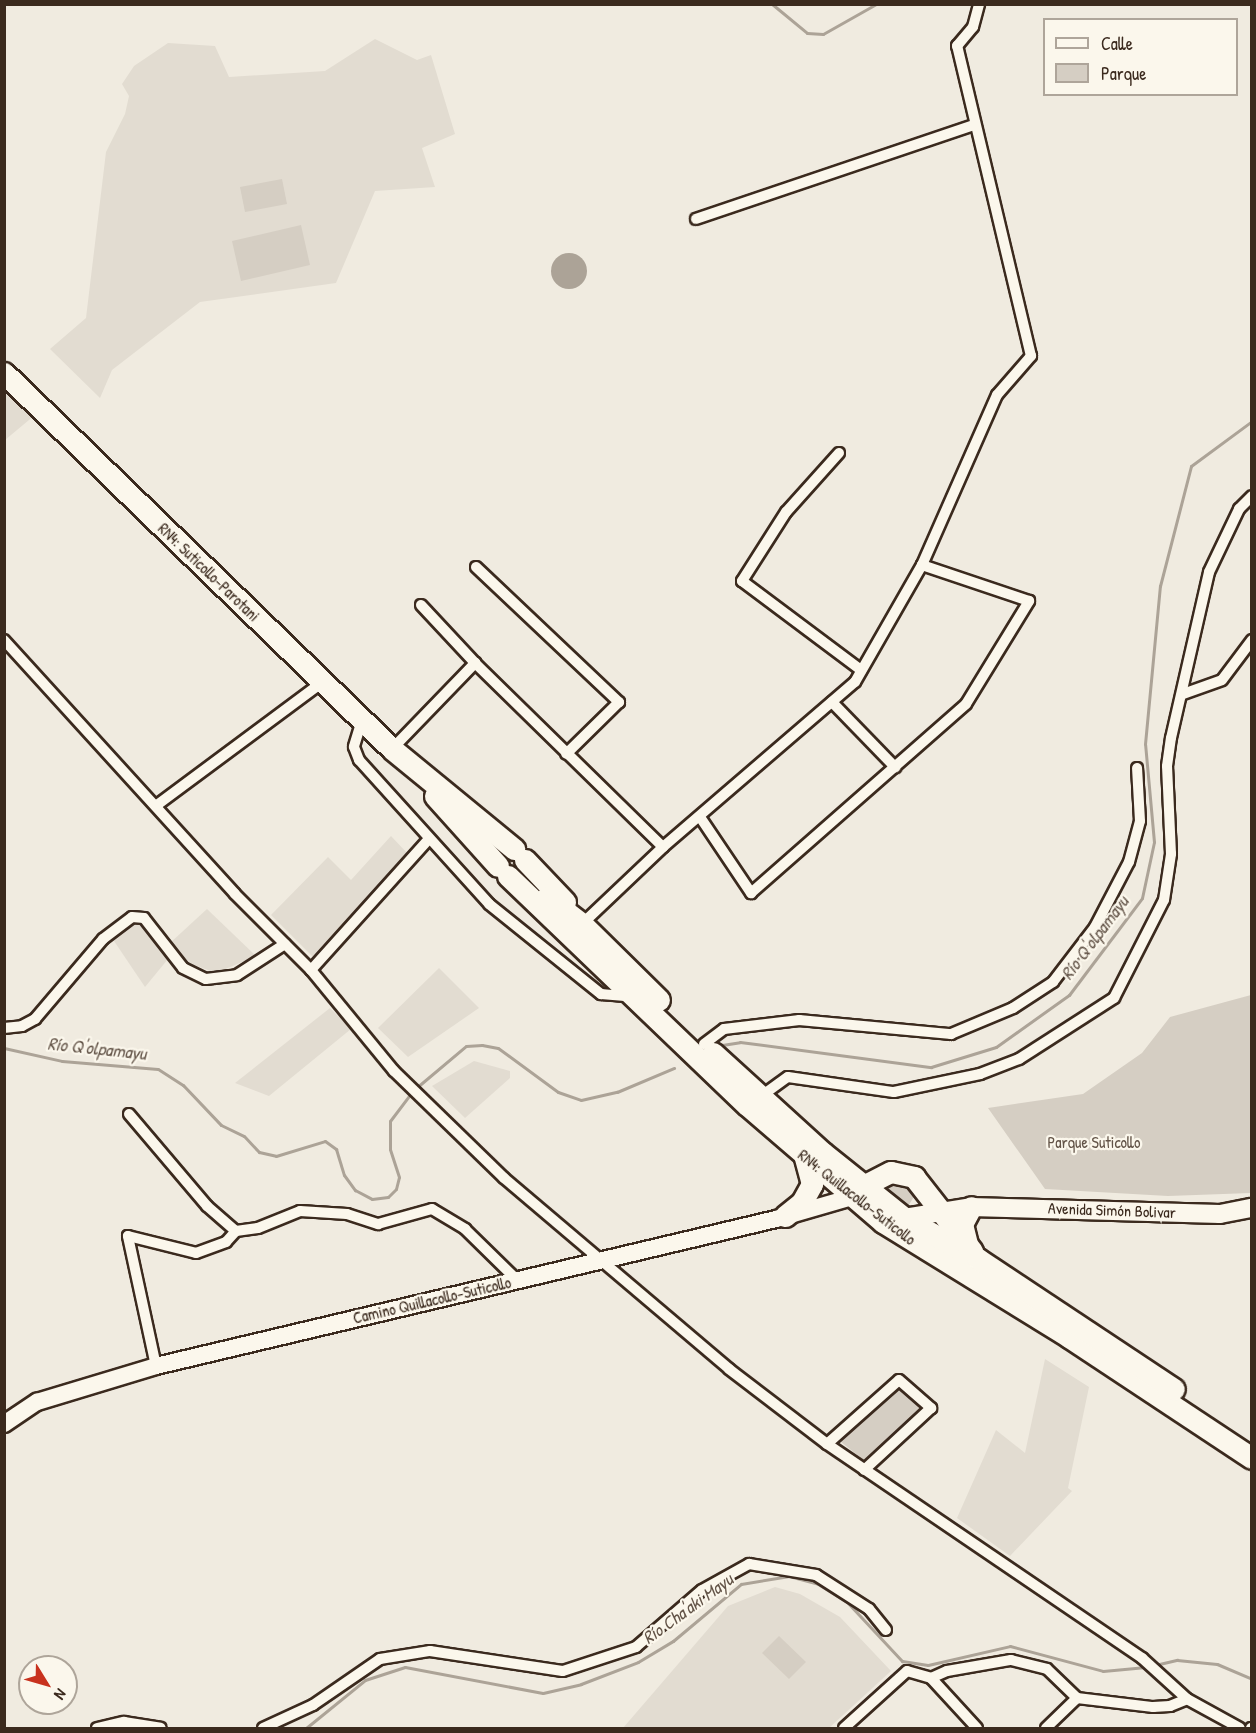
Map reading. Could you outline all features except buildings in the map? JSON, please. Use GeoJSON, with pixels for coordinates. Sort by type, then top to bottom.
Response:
{"type":"FeatureCollection","features":[{"type":"Feature","properties":{"kind":"highway","name":"RN4: Suticollo-Parotani"},"geometry":{"type":"LineString","coordinates":[[4,373],[321,683],[511,863]]}},
{"type":"Feature","properties":{"kind":"highway","name":"RN4: Suticollo-Parotani"},"geometry":{"type":"LineString","coordinates":[[414,770],[439,790],[511,863]]}},
{"type":"Feature","properties":{"kind":"highway","name":"RN4: Quillacollo-Suticollo"},"geometry":{"type":"LineString","coordinates":[[511,863],[582,924],[760,1097],[805,1147]]}},
{"type":"Feature","properties":{"kind":"highway","name":"RN4: Quillacollo-Suticollo"},"geometry":{"type":"LineString","coordinates":[[511,863],[635,997],[858,1192],[883,1222],[1069,1337],[1251,1458]]}},
{"type":"Feature","properties":{"kind":"highway"},"geometry":{"type":"LineString","coordinates":[[785,1216],[802,1202],[812,1184],[805,1147],[884,1174],[904,1172],[927,1191],[940,1212],[972,1252]]}},
{"type":"Feature","properties":{"kind":"highway"},"geometry":{"type":"LineString","coordinates":[[858,1192],[884,1174]]}},
{"type":"Feature","properties":{"kind":"highway","name":"RN4: Quillacollo-Suticollo"},"geometry":{"type":"LineString","coordinates":[[858,1192],[972,1252],[1251,1443]]}},
{"type":"Feature","properties":{"kind":"highway"},"geometry":{"type":"LineString","coordinates":[[971,1207],[962,1224],[972,1252]]}},
{"type":"Feature","properties":{"kind":"main road","name":"Avenida Simón Bolivar"},"geometry":{"type":"LineString","coordinates":[[927,1191],[971,1207]]}},
{"type":"Feature","properties":{"kind":"main road","name":"Camino Quillacollo-Suticollo"},"geometry":{"type":"LineString","coordinates":[[4,1424],[37,1402],[156,1365],[785,1216],[858,1192]]}},
{"type":"Feature","properties":{"kind":"main road","name":"Avenida Simón Bolivar"},"geometry":{"type":"LineString","coordinates":[[883,1222],[971,1207],[1220,1214],[1251,1208]]}},
{"type":"Feature","properties":{"kind":"street"},"geometry":{"type":"LineString","coordinates":[[582,924],[663,847],[700,818],[831,702],[861,670],[922,565],[997,395],[1031,356],[974,125],[957,46],[973,27],[979,4]]}},
{"type":"Feature","properties":{"kind":"street"},"geometry":{"type":"LineString","coordinates":[[696,219],[974,125]]}},
{"type":"Feature","properties":{"kind":"street"},"geometry":{"type":"LineString","coordinates":[[838,453],[786,512],[742,581],[861,670]]}},
{"type":"Feature","properties":{"kind":"street"},"geometry":{"type":"LineString","coordinates":[[760,1097],[788,1077],[894,1092],[980,1074],[1019,1059],[1114,998],[1164,900],[1171,854],[1167,766],[1171,738],[1183,694],[1209,572],[1239,509],[1251,496]]}},
{"type":"Feature","properties":{"kind":"street"},"geometry":{"type":"LineString","coordinates":[[700,818],[751,893],[966,704],[1029,601],[922,565]]}},
{"type":"Feature","properties":{"kind":"street"},"geometry":{"type":"LineString","coordinates":[[476,567],[619,702],[566,754]]}},
{"type":"Feature","properties":{"kind":"street"},"geometry":{"type":"LineString","coordinates":[[421,604],[475,663],[663,847]]}},
{"type":"Feature","properties":{"kind":"street"},"geometry":{"type":"LineString","coordinates":[[4,640],[157,805],[235,894],[311,970],[404,1082],[504,1178],[603,1258],[729,1369],[827,1444],[1142,1658],[1163,1673],[1187,1699],[1240,1728]]}},
{"type":"Feature","properties":{"kind":"street"},"geometry":{"type":"LineString","coordinates":[[1183,694],[1222,680],[1251,640]]}},
{"type":"Feature","properties":{"kind":"street"},"geometry":{"type":"LineString","coordinates":[[392,749],[475,663]]}},
{"type":"Feature","properties":{"kind":"street"},"geometry":{"type":"LineString","coordinates":[[157,805],[321,683]]}},
{"type":"Feature","properties":{"kind":"street"},"geometry":{"type":"LineString","coordinates":[[831,702],[895,767]]}},
{"type":"Feature","properties":{"kind":"street"},"geometry":{"type":"LineString","coordinates":[[362,720],[354,747],[359,760],[428,840],[489,904],[600,994],[635,997]]}},
{"type":"Feature","properties":{"kind":"street"},"geometry":{"type":"LineString","coordinates":[[704,1044],[724,1029],[799,1020],[951,1034],[1013,1008],[1053,981],[1095,927],[1129,862],[1140,820],[1137,768]]}},
{"type":"Feature","properties":{"kind":"street"},"geometry":{"type":"LineString","coordinates":[[311,970],[428,840]]}},
{"type":"Feature","properties":{"kind":"street"},"geometry":{"type":"LineString","coordinates":[[4,1028],[21,1026],[35,1019],[103,939],[132,917],[144,918],[183,968],[206,979],[237,975],[285,944]]}},
{"type":"Feature","properties":{"kind":"street"},"geometry":{"type":"LineString","coordinates":[[129,1114],[207,1206],[236,1231]]}},
{"type":"Feature","properties":{"kind":"street"},"geometry":{"type":"LineString","coordinates":[[156,1365],[128,1236],[196,1253],[226,1242],[236,1231],[258,1228],[281,1216],[307,1210],[347,1214],[378,1224],[432,1209],[465,1229],[517,1280]]}},
{"type":"Feature","properties":{"kind":"street"},"geometry":{"type":"LineString","coordinates":[[827,1444],[899,1380],[931,1408],[864,1470]]}},
{"type":"Feature","properties":{"kind":"street"},"geometry":{"type":"LineString","coordinates":[[263,1728],[277,1719],[313,1705],[380,1659],[430,1651],[563,1671],[636,1647],[702,1590],[749,1564],[816,1575],[868,1609],[886,1630]]}},
{"type":"Feature","properties":{"kind":"street"},"geometry":{"type":"LineString","coordinates":[[931,1678],[947,1671],[1011,1660],[1047,1669],[1077,1698],[1153,1707],[1170,1706],[1187,1699]]}},
{"type":"Feature","properties":{"kind":"street"},"geometry":{"type":"LineString","coordinates":[[844,1728],[907,1671],[931,1678],[977,1728]]}},
{"type":"Feature","properties":{"kind":"street"},"geometry":{"type":"LineString","coordinates":[[1046,1728],[1077,1698]]}},
{"type":"Feature","properties":{"kind":"street"},"geometry":{"type":"LineString","coordinates":[[98,1728],[132,1722],[161,1728]]}},
{"type":"Feature","properties":{"kind":"shaded area"},"geometry":{"type":"Polygon","coordinates":[[[375,39],[417,60],[431,55],[455,134],[422,148],[435,187],[375,191],[336,283],[200,302],[112,370],[100,398],[50,349],[86,318],[106,152],[125,114],[129,96],[122,84],[134,66],[168,43],[215,46],[229,77],[325,71],[375,39]]]}},
{"type":"Feature","properties":{"kind":"shaded area"},"geometry":{"type":"Polygon","coordinates":[[[569,253],[581,259],[587,271],[581,283],[569,289],[557,283],[551,271],[557,259],[569,253]]]}},
{"type":"Feature","properties":{"kind":"shaded area"},"geometry":{"type":"Polygon","coordinates":[[[4,385],[35,415],[5,440],[4,440],[4,385]]]}},
{"type":"Feature","properties":{"kind":"shaded area"},"geometry":{"type":"Polygon","coordinates":[[[391,836],[408,854],[314,958],[271,915],[328,857],[351,880],[391,836]]]}},
{"type":"Feature","properties":{"kind":"shaded area"},"geometry":{"type":"Polygon","coordinates":[[[207,909],[256,956],[216,973],[189,963],[170,943],[207,909]]]}},
{"type":"Feature","properties":{"kind":"shaded area"},"geometry":{"type":"Polygon","coordinates":[[[136,924],[142,925],[168,959],[145,987],[114,941],[136,924]]]}},
{"type":"Feature","properties":{"kind":"shaded area"},"geometry":{"type":"Polygon","coordinates":[[[439,968],[479,1008],[408,1057],[378,1028],[439,968]]]}},
{"type":"Feature","properties":{"kind":"shaded area"},"geometry":{"type":"Polygon","coordinates":[[[330,1008],[351,1029],[269,1096],[235,1083],[330,1008]]]}},
{"type":"Feature","properties":{"kind":"shaded area"},"geometry":{"type":"Polygon","coordinates":[[[474,1061],[510,1071],[510,1078],[465,1118],[432,1086],[474,1061]]]}},
{"type":"Feature","properties":{"kind":"shaded area"},"geometry":{"type":"Polygon","coordinates":[[[1045,1359],[1089,1387],[1068,1488],[1072,1491],[1010,1556],[957,1518],[996,1430],[1025,1453],[1045,1359]]]}},
{"type":"Feature","properties":{"kind":"shaded area"},"geometry":{"type":"Polygon","coordinates":[[[775,1587],[800,1594],[840,1617],[891,1671],[829,1728],[623,1728],[728,1606],[775,1587]]]}},
{"type":"Feature","properties":{"kind":"green space"},"geometry":{"type":"Polygon","coordinates":[[[282,179],[287,204],[245,212],[240,187],[282,179]]]}},
{"type":"Feature","properties":{"kind":"green space"},"geometry":{"type":"Polygon","coordinates":[[[301,225],[310,265],[241,281],[232,241],[301,225]]]}},
{"type":"Feature","properties":{"kind":"green space","name":"Parque Suticollo"},"geometry":{"type":"Polygon","coordinates":[[[1251,995],[1251,1193],[1168,1196],[1045,1189],[988,1108],[1083,1094],[1142,1053],[1170,1017],[1251,995]]]}},
{"type":"Feature","properties":{"kind":"green space"},"geometry":{"type":"Polygon","coordinates":[[[901,1176],[915,1195],[907,1208],[884,1191],[886,1184],[901,1176]]]}},
{"type":"Feature","properties":{"kind":"green space"},"geometry":{"type":"Polygon","coordinates":[[[902,1387],[921,1406],[920,1414],[866,1462],[841,1442],[844,1436],[902,1387]]]}},
{"type":"Feature","properties":{"kind":"green space"},"geometry":{"type":"Polygon","coordinates":[[[779,1636],[806,1662],[789,1679],[762,1653],[779,1636]]]}},
{"type":"Feature","properties":{"kind":"waterway"},"geometry":{"type":"LineString","coordinates":[[772,4],[807,33],[823,34],[876,4]]}},
{"type":"Feature","properties":{"kind":"waterway","name":"Río Q'olpamayu"},"geometry":{"type":"LineString","coordinates":[[722,1045],[740,1042],[931,1067],[996,1047],[1069,995],[1142,898],[1154,842],[1145,744],[1160,586],[1191,466],[1252,421]]}},
{"type":"Feature","properties":{"kind":"waterway","name":"Río Q'olpamayu"},"geometry":{"type":"LineString","coordinates":[[416,1088],[466,1046],[482,1045],[498,1048],[558,1092],[581,1100],[617,1092],[674,1068]]}},
{"type":"Feature","properties":{"kind":"waterway","name":"Río Q'olpamayu"},"geometry":{"type":"LineString","coordinates":[[4,1048],[62,1061],[158,1069],[183,1085],[221,1125],[244,1136],[259,1152],[276,1156],[325,1141],[336,1149],[344,1175],[355,1190],[372,1199],[388,1197],[396,1189],[399,1177],[390,1149],[390,1121],[411,1093]]}},
{"type":"Feature","properties":{"kind":"waterway","name":"Río Cha'aki Mayu"},"geometry":{"type":"LineString","coordinates":[[306,1728],[365,1680],[405,1667],[543,1693],[581,1684],[638,1662],[673,1641],[741,1584],[789,1576],[818,1584],[847,1602],[902,1661],[928,1665],[1010,1646],[1103,1671],[1146,1667]]}},
{"type":"Feature","properties":{"kind":"waterway","name":"Río Cha'aki Mayu"},"geometry":{"type":"LineString","coordinates":[[1155,1665],[1177,1660],[1217,1664],[1252,1679]]}},
{"type":"Feature","properties":{"kind":"tunnel"},"geometry":{"type":"LineString","coordinates":[[506,858],[516,868]]}}]}
